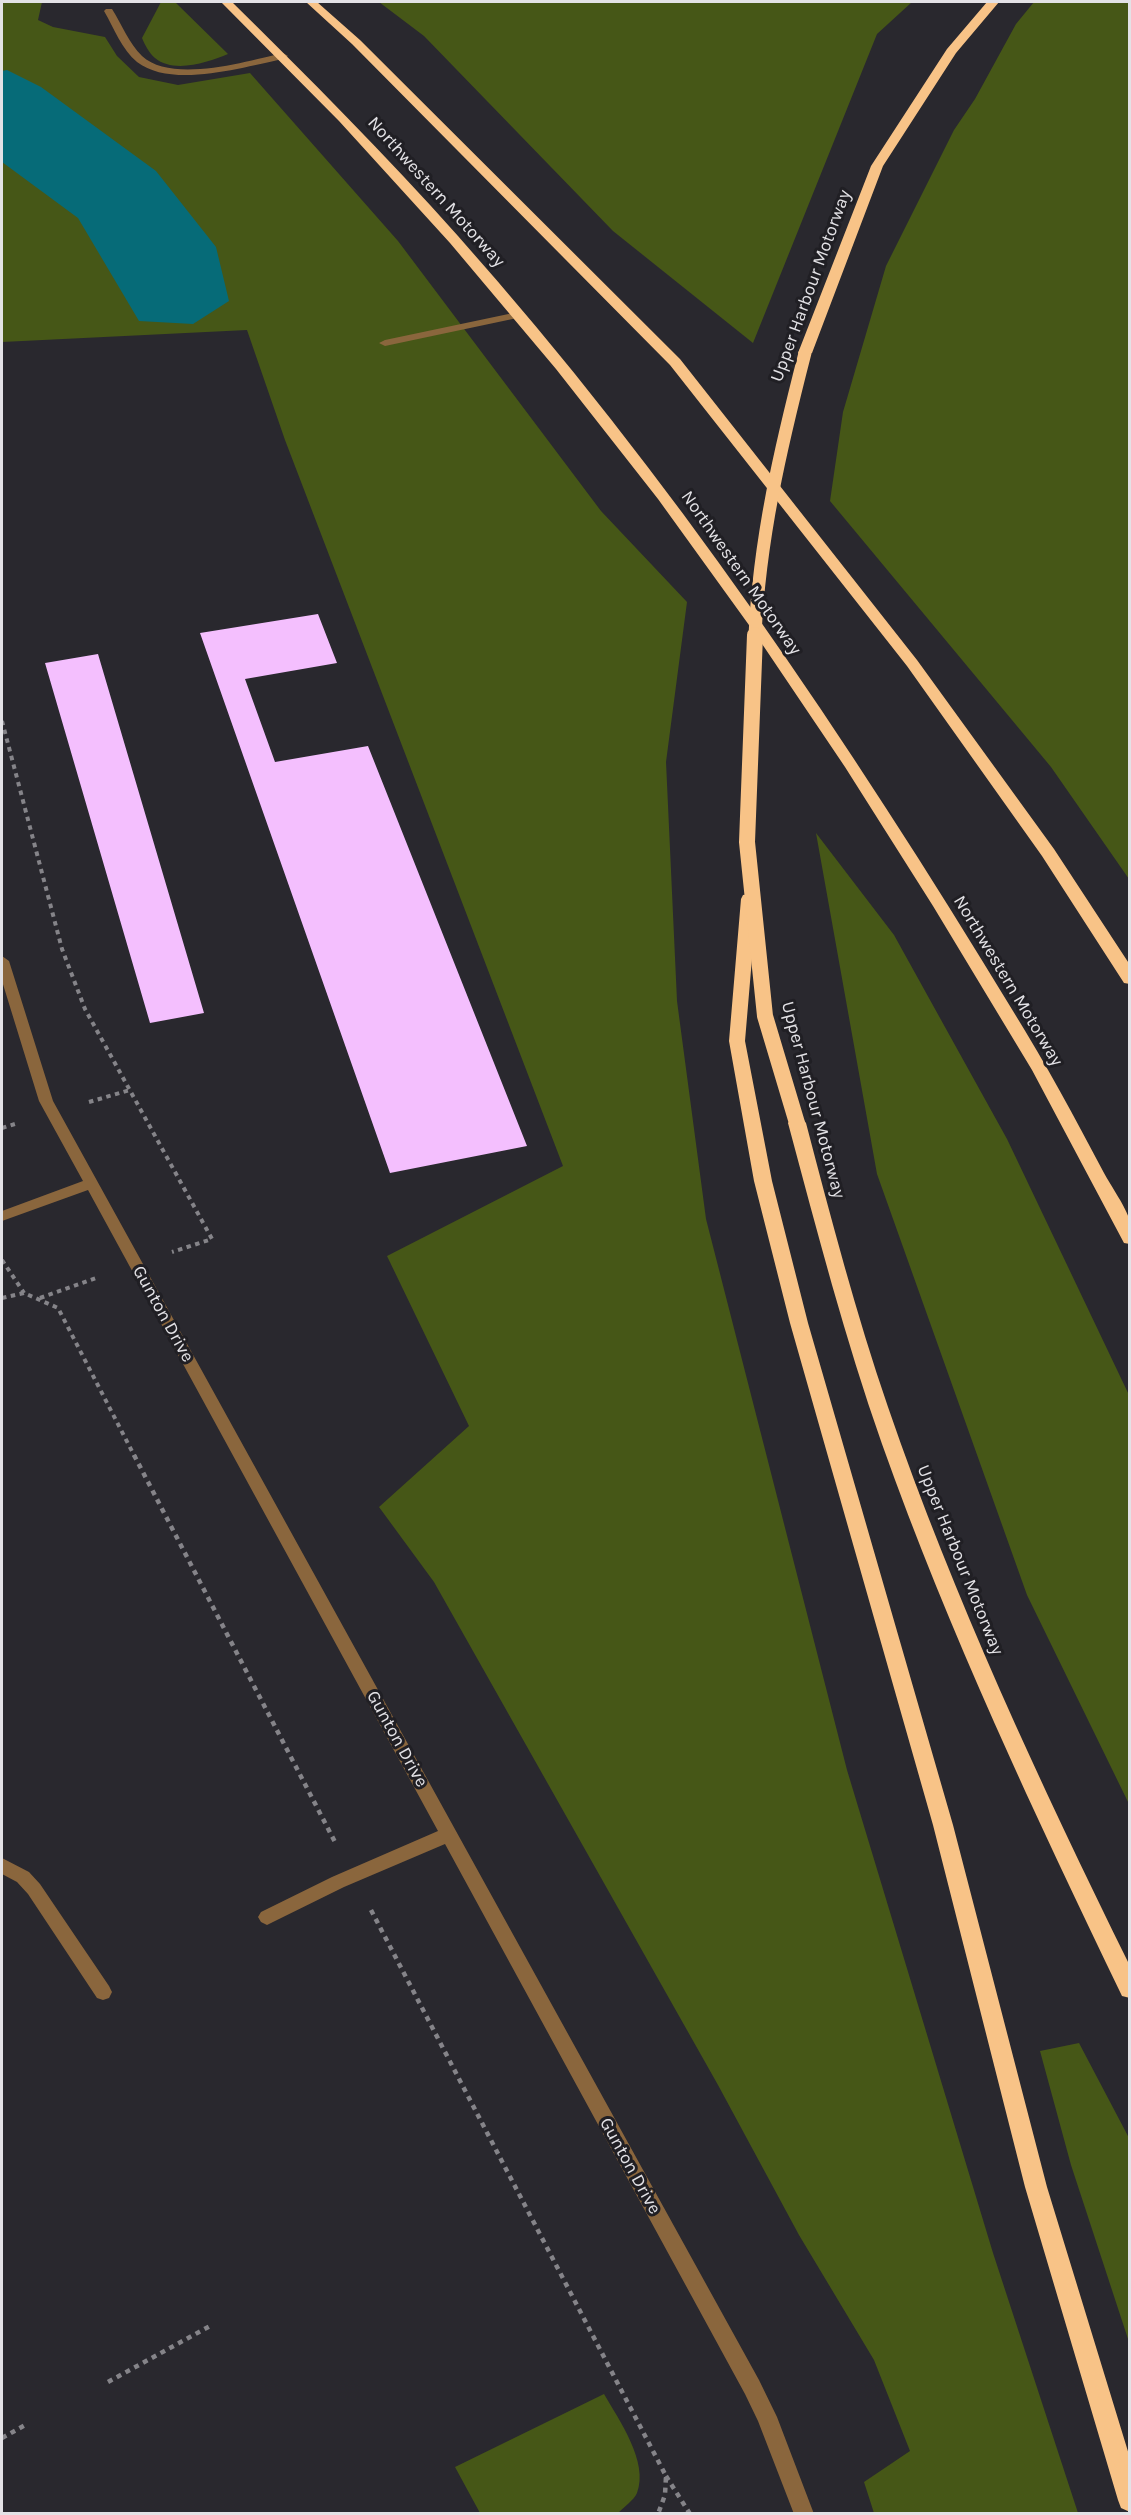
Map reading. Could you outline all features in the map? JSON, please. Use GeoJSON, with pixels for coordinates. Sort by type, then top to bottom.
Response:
{"type":"FeatureCollection","features":[{"type":"Feature","properties":{"kind":"highway","name":"Northwestern Motorway"},"geometry":{"type":"LineString","coordinates":[[226,2],[283,56],[466,250],[631,453],[741,602],[913,860],[1029,1050],[1130,1238]]}},
{"type":"Feature","properties":{"kind":"highway"},"geometry":{"type":"LineString","coordinates":[[311,2],[356,42],[675,362],[912,663],[1048,853],[1130,979]]}},
{"type":"Feature","properties":{"kind":"highway","name":"Upper Harbour Motorway"},"geometry":{"type":"LineString","coordinates":[[993,2],[951,51],[877,166],[805,353],[780,451],[765,534],[756,609],[747,842],[765,1016],[854,1326],[895,1455],[949,1594],[1054,1836],[1130,1989]]}},
{"type":"Feature","properties":{"kind":"highway"},"geometry":{"type":"LineString","coordinates":[[750,879],[737,1041],[763,1181],[799,1323],[943,1825],[1036,2187],[1130,2500]]}},
{"type":"Feature","properties":{"kind":"street"},"geometry":{"type":"LineString","coordinates":[[110,10],[142,62],[168,71],[204,72],[283,56]]}},
{"type":"Feature","properties":{"kind":"street"},"geometry":{"type":"LineString","coordinates":[[385,344],[518,315]]}},
{"type":"Feature","properties":{"kind":"street","name":"Gunton Drive"},"geometry":{"type":"LineString","coordinates":[[2,961],[46,1101],[450,1834],[767,2416],[804,2514]]}},
{"type":"Feature","properties":{"kind":"street"},"geometry":{"type":"LineString","coordinates":[[2,1216],[90,1184]]}},
{"type":"Feature","properties":{"kind":"street"},"geometry":{"type":"LineString","coordinates":[[267,1917],[345,1879],[450,1834]]}},
{"type":"Feature","properties":{"kind":"street"},"geometry":{"type":"LineString","coordinates":[[2,1865],[22,1876],[34,1889],[103,1992]]}},
{"type":"Feature","properties":{"kind":"path"},"geometry":{"type":"LineString","coordinates":[[2,721],[62,949],[85,1009],[212,1239],[187,1247]]}},
{"type":"Feature","properties":{"kind":"path"},"geometry":{"type":"LineString","coordinates":[[105,1098],[130,1090]]}},
{"type":"Feature","properties":{"kind":"path"},"geometry":{"type":"LineString","coordinates":[[2,1260],[24,1293]]}},
{"type":"Feature","properties":{"kind":"path"},"geometry":{"type":"LineString","coordinates":[[40,1298],[74,1286]]}},
{"type":"Feature","properties":{"kind":"path"},"geometry":{"type":"LineString","coordinates":[[108,2382],[210,2326]]}},
{"type":"Feature","properties":{"kind":"path"},"geometry":{"type":"LineString","coordinates":[[2,2438],[27,2424]]}},
{"type":"Feature","properties":{"kind":"path"},"geometry":{"type":"LineString","coordinates":[[666,2476],[690,2514]]}},
{"type":"Feature","properties":{"kind":"green space"},"geometry":{"type":"Polygon","coordinates":[[[2,2],[42,2],[38,20],[53,27],[105,37],[117,56],[139,77],[178,85],[250,73],[398,241],[601,511],[687,602],[666,762],[677,1001],[706,1219],[847,1770],[993,2253],[1078,2513],[874,2513],[864,2482],[910,2451],[874,2360],[799,2235],[718,2085],[434,1582],[379,1507],[469,1426],[387,1256],[563,1166],[285,440],[247,330],[2,342],[2,2]]]}},
{"type":"Feature","properties":{"kind":"green space"},"geometry":{"type":"Polygon","coordinates":[[[161,2],[175,2],[228,54],[202,63],[181,66],[163,63],[155,58],[142,38],[161,2]]]}},
{"type":"Feature","properties":{"kind":"green space"},"geometry":{"type":"Polygon","coordinates":[[[379,2],[912,2],[877,34],[753,343],[613,231],[424,36],[379,2]]]}},
{"type":"Feature","properties":{"kind":"green space"},"geometry":{"type":"Polygon","coordinates":[[[1034,2],[1129,2],[1129,879],[1051,767],[830,501],[843,412],[886,266],[954,130],[975,99],[1016,24],[1034,2]]]}},
{"type":"Feature","properties":{"kind":"green space"},"geometry":{"type":"Polygon","coordinates":[[[816,833],[894,935],[1007,1139],[1129,1395],[1129,1804],[1027,1595],[877,1174],[816,833]]]}},
{"type":"Feature","properties":{"kind":"green space"},"geometry":{"type":"Polygon","coordinates":[[[1079,2043],[1129,2138],[1129,2342],[1071,2165],[1040,2051],[1079,2043]]]}},
{"type":"Feature","properties":{"kind":"green space"},"geometry":{"type":"Polygon","coordinates":[[[604,2394],[631,2442],[639,2468],[640,2481],[637,2493],[628,2504],[618,2513],[480,2513],[455,2467],[604,2394]]]}},
{"type":"Feature","properties":{"kind":"water"},"geometry":{"type":"Polygon","coordinates":[[[7,70],[41,87],[156,171],[216,247],[229,301],[193,324],[139,321],[78,218],[2,162],[2,71],[7,70]]]}},
{"type":"Feature","properties":{"kind":"building"},"geometry":{"type":"Polygon","coordinates":[[[318,614],[337,663],[245,679],[275,762],[368,746],[527,1146],[390,1173],[200,633],[318,614]]]}},
{"type":"Feature","properties":{"kind":"building"},"geometry":{"type":"Polygon","coordinates":[[[98,654],[204,1013],[150,1023],[45,663],[98,654]]]}}]}
